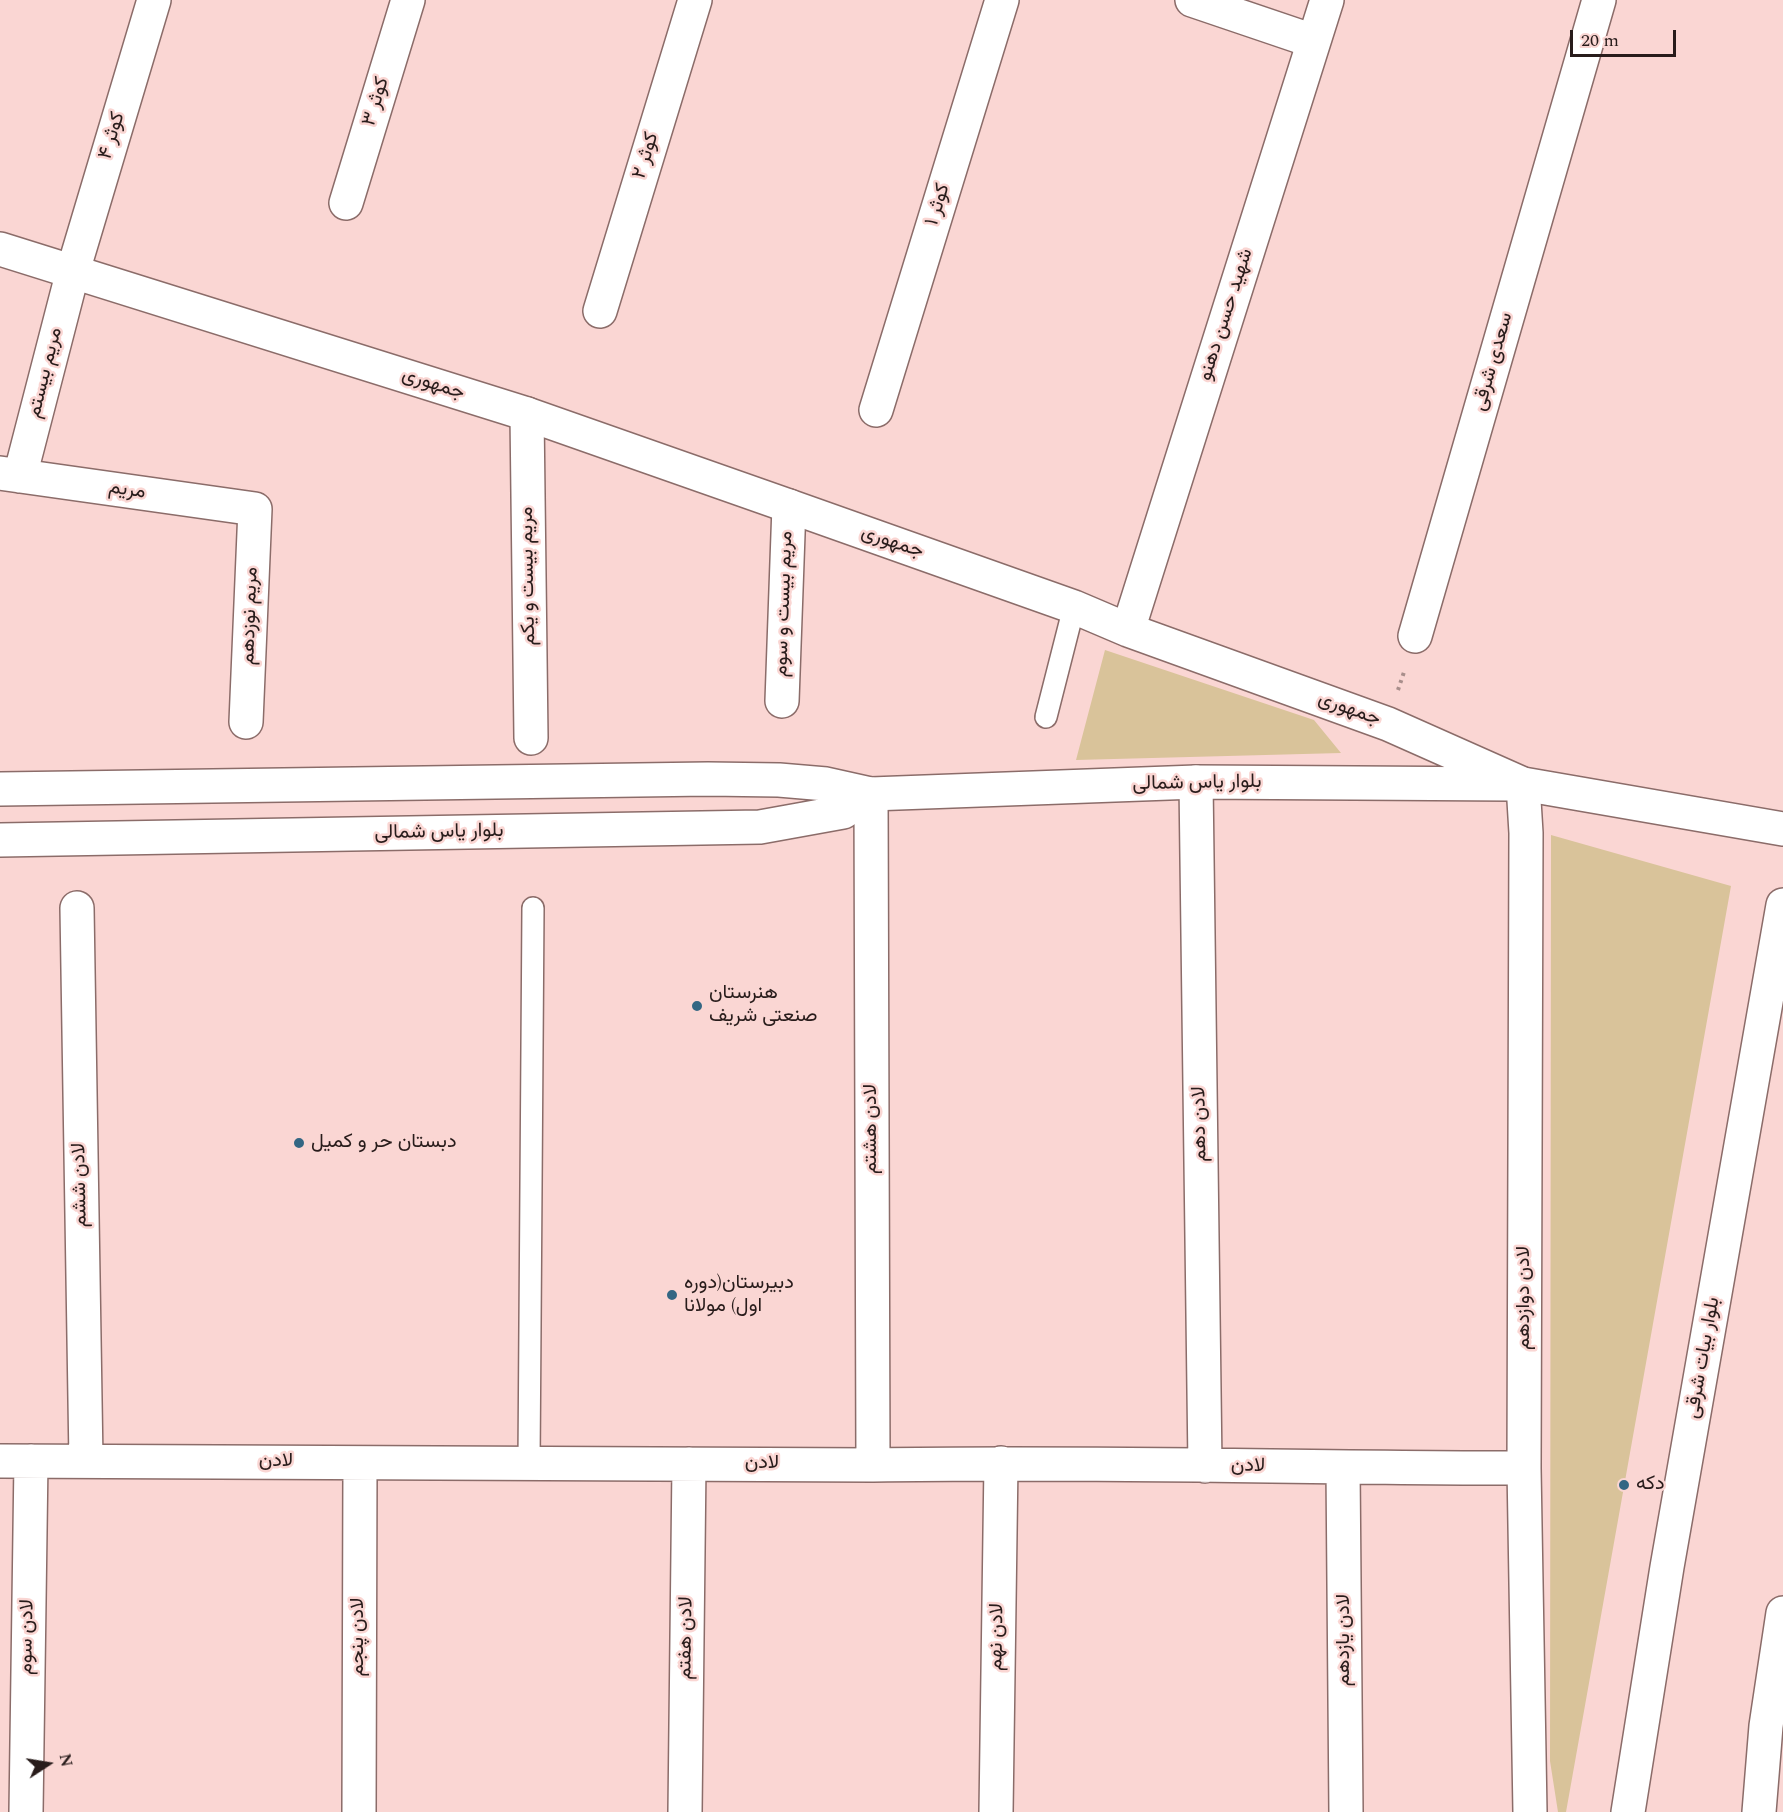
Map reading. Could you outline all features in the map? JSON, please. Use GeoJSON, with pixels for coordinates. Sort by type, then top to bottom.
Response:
{"type":"FeatureCollection","features":[{"type":"Feature","properties":{"kind":"street","name":"کوثر ۴"},"geometry":{"type":"LineString","coordinates":[[73,271],[154,0]]}},
{"type":"Feature","properties":{"kind":"street","name":"کوثر ۳"},"geometry":{"type":"LineString","coordinates":[[346,203],[408,0]]}},
{"type":"Feature","properties":{"kind":"street","name":"کوثر ۲"},"geometry":{"type":"LineString","coordinates":[[600,311],[695,0]]}},
{"type":"Feature","properties":{"kind":"street","name":"کوثر ۱"},"geometry":{"type":"LineString","coordinates":[[876,410],[1002,0]]}},
{"type":"Feature","properties":{"kind":"street"},"geometry":{"type":"LineString","coordinates":[[1192,0],[1313,41]]}},
{"type":"Feature","properties":{"kind":"street","name":"شهید حسن دهنو"},"geometry":{"type":"LineString","coordinates":[[1128,630],[1327,0]]}},
{"type":"Feature","properties":{"kind":"street","name":"سعدی شرقی"},"geometry":{"type":"LineString","coordinates":[[1414,636],[1599,0]]}},
{"type":"Feature","properties":{"kind":"street","name":"جمهوری"},"geometry":{"type":"LineString","coordinates":[[0,249],[526,414],[789,506],[1074,607],[1128,630],[1388,724],[1523,784],[1783,829]]}},
{"type":"Feature","properties":{"kind":"street","name":"مریم بیستم"},"geometry":{"type":"LineString","coordinates":[[10,475],[73,271]]}},
{"type":"Feature","properties":{"kind":"street","name":"مریم بیست و یکم"},"geometry":{"type":"LineString","coordinates":[[526,414],[531,738]]}},
{"type":"Feature","properties":{"kind":"street","name":"مریم"},"geometry":{"type":"LineString","coordinates":[[10,475],[255,509]]}},
{"type":"Feature","properties":{"kind":"street","name":"مریم بیست و سوم"},"geometry":{"type":"LineString","coordinates":[[782,701],[789,506]]}},
{"type":"Feature","properties":{"kind":"street","name":"مریم نوزدهم"},"geometry":{"type":"LineString","coordinates":[[246,722],[255,509]]}},
{"type":"Feature","properties":{"kind":"street","name":"بلوار یاس شمالی"},"geometry":{"type":"LineString","coordinates":[[0,789],[708,779],[779,780],[826,784],[871,794],[1196,782],[1523,784]]}},
{"type":"Feature","properties":{"kind":"street","name":"لادن دهم"},"geometry":{"type":"LineString","coordinates":[[1196,782],[1205,1466]]}},
{"type":"Feature","properties":{"kind":"street","name":"لادن دوازدهم"},"geometry":{"type":"LineString","coordinates":[[1523,784],[1526,833],[1524,1467],[1530,1812]]}},
{"type":"Feature","properties":{"kind":"street","name":"بلوار یاس شمالی"},"geometry":{"type":"LineString","coordinates":[[0,840],[760,827],[843,812],[871,794]]}},
{"type":"Feature","properties":{"kind":"street","name":"لادن هشتم"},"geometry":{"type":"LineString","coordinates":[[871,794],[873,1465]]}},
{"type":"Feature","properties":{"kind":"street","name":"بلوار بیات شرقی"},"geometry":{"type":"LineString","coordinates":[[1628,1812],[1669,1556],[1783,905]]}},
{"type":"Feature","properties":{"kind":"street","name":"لادن ششم"},"geometry":{"type":"LineString","coordinates":[[77,908],[86,1461]]}},
{"type":"Feature","properties":{"kind":"street","name":"لادن"},"geometry":{"type":"LineString","coordinates":[[15,1461],[873,1465],[1001,1463],[1343,1468],[1524,1467]]}},
{"type":"Feature","properties":{"kind":"street","name":"لادن سوم"},"geometry":{"type":"LineString","coordinates":[[15,1461],[26,1812]]}},
{"type":"Feature","properties":{"kind":"street","name":"لادن پنجم"},"geometry":{"type":"LineString","coordinates":[[359,1812],[360,1463]]}},
{"type":"Feature","properties":{"kind":"street","name":"لادن نهم"},"geometry":{"type":"LineString","coordinates":[[996,1812],[1001,1463]]}},
{"type":"Feature","properties":{"kind":"street","name":"لادن هفتم"},"geometry":{"type":"LineString","coordinates":[[685,1812],[689,1464]]}},
{"type":"Feature","properties":{"kind":"street","name":"لادن یازدهم"},"geometry":{"type":"LineString","coordinates":[[1343,1468],[1346,1812]]}},
{"type":"Feature","properties":{"kind":"street"},"geometry":{"type":"LineString","coordinates":[[1759,1812],[1766,1726],[1783,1613]]}},
{"type":"Feature","properties":{"kind":"street"},"geometry":{"type":"LineString","coordinates":[[1766,1726],[1783,1756]]}},
{"type":"Feature","properties":{"kind":"lane"},"geometry":{"type":"LineString","coordinates":[[1046,717],[1074,607]]}},
{"type":"Feature","properties":{"kind":"lane"},"geometry":{"type":"LineString","coordinates":[[529,1463],[533,908]]}},
{"type":"Feature","properties":{"kind":"path"},"geometry":{"type":"LineString","coordinates":[[1388,724],[1414,636]]}},
{"type":"Feature","properties":{"kind":"shaded area"},"geometry":{"type":"Polygon","coordinates":[[[1105,650],[1314,720],[1341,753],[1076,760],[1105,650]]]}},
{"type":"Feature","properties":{"kind":"shaded area"},"geometry":{"type":"Polygon","coordinates":[[[1551,835],[1731,886],[1566,1812],[1558,1812],[1550,1761],[1551,835]]]}},
{"type":"Feature","properties":{"kind":"place","name":"هنرستان صنعتی شریف"},"geometry":{"type":"Point","coordinates":[697,1006]}},
{"type":"Feature","properties":{"kind":"place","name":"دبستان حر و کمیل"},"geometry":{"type":"Point","coordinates":[299,1143]}},
{"type":"Feature","properties":{"kind":"place","name":"دبیرستان(دوره اول) مولانا"},"geometry":{"type":"Point","coordinates":[672,1295]}},
{"type":"Feature","properties":{"kind":"place","name":"دکه"},"geometry":{"type":"Point","coordinates":[1624,1485]}}]}
